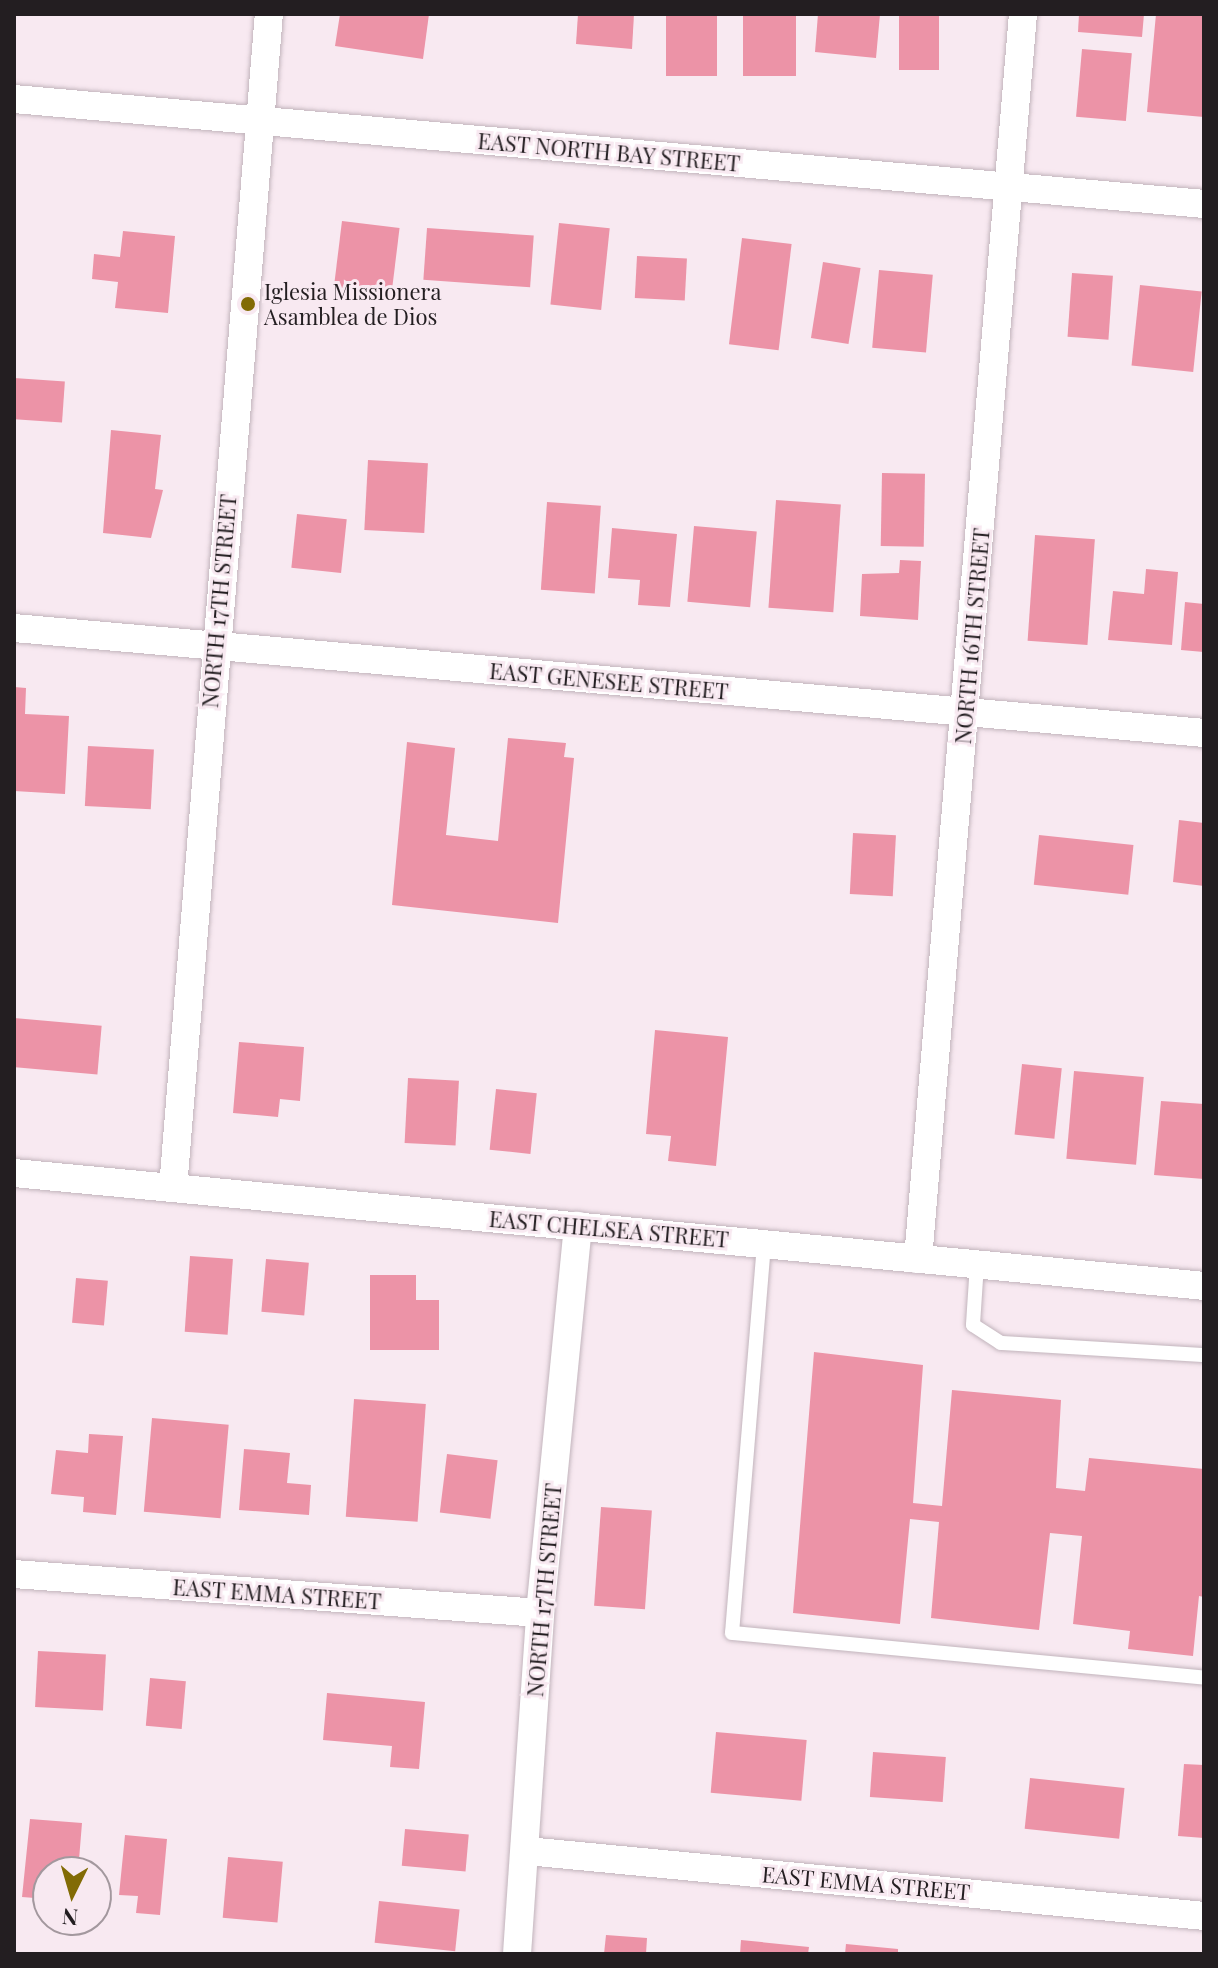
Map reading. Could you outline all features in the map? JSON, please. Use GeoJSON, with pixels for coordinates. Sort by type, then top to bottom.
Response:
{"type":"FeatureCollection","features":[{"type":"Feature","properties":{"kind":"street","name":"NORTH 17TH STREET"},"geometry":{"type":"LineString","coordinates":[[173,1188],[269,14]]}},
{"type":"Feature","properties":{"kind":"street","name":"NORTH 16TH STREET"},"geometry":{"type":"LineString","coordinates":[[918,1259],[1023,14]]}},
{"type":"Feature","properties":{"kind":"street","name":"EAST NORTH BAY STREET"},"geometry":{"type":"LineString","coordinates":[[14,99],[1204,204]]}},
{"type":"Feature","properties":{"kind":"street","name":"EAST GENESEE STREET"},"geometry":{"type":"LineString","coordinates":[[14,628],[1204,733]]}},
{"type":"Feature","properties":{"kind":"street","name":"EAST CHELSEA STREET"},"geometry":{"type":"LineString","coordinates":[[14,1173],[1204,1286]]}},
{"type":"Feature","properties":{"kind":"street","name":"NORTH 17TH STREET"},"geometry":{"type":"LineString","coordinates":[[517,1954],[527,1851],[540,1613],[578,1226]]}},
{"type":"Feature","properties":{"kind":"street","name":"EAST EMMA STREET"},"geometry":{"type":"LineString","coordinates":[[14,1574],[540,1613]]}},
{"type":"Feature","properties":{"kind":"street","name":"EAST EMMA STREET"},"geometry":{"type":"LineString","coordinates":[[527,1851],[1204,1916]]}},
{"type":"Feature","properties":{"kind":"lane"},"geometry":{"type":"LineString","coordinates":[[764,1244],[732,1633],[1204,1678]]}},
{"type":"Feature","properties":{"kind":"lane"},"geometry":{"type":"LineString","coordinates":[[977,1264],[973,1325],[1001,1343],[1204,1355]]}},
{"type":"Feature","properties":{"kind":"building"},"geometry":{"type":"Polygon","coordinates":[[[340,14],[429,14],[423,59],[335,46],[340,14]]]}},
{"type":"Feature","properties":{"kind":"building"},"geometry":{"type":"Polygon","coordinates":[[[578,14],[634,14],[632,49],[576,44],[578,14]]]}},
{"type":"Feature","properties":{"kind":"building"},"geometry":{"type":"Polygon","coordinates":[[[666,14],[717,14],[717,76],[666,76],[666,14]]]}},
{"type":"Feature","properties":{"kind":"building"},"geometry":{"type":"Polygon","coordinates":[[[743,14],[796,14],[796,76],[743,76],[743,14]]]}},
{"type":"Feature","properties":{"kind":"building"},"geometry":{"type":"Polygon","coordinates":[[[818,14],[880,14],[876,58],[815,52],[818,14]]]}},
{"type":"Feature","properties":{"kind":"building"},"geometry":{"type":"Polygon","coordinates":[[[899,14],[939,14],[939,70],[899,70],[899,14]]]}},
{"type":"Feature","properties":{"kind":"building"},"geometry":{"type":"Polygon","coordinates":[[[1079,14],[1144,14],[1142,37],[1078,32],[1079,14]]]}},
{"type":"Feature","properties":{"kind":"building"},"geometry":{"type":"Polygon","coordinates":[[[1156,14],[1204,14],[1204,117],[1147,112],[1156,14]]]}},
{"type":"Feature","properties":{"kind":"building"},"geometry":{"type":"Polygon","coordinates":[[[1082,49],[1132,53],[1126,121],[1076,117],[1082,49]]]}},
{"type":"Feature","properties":{"kind":"building"},"geometry":{"type":"Polygon","coordinates":[[[342,221],[400,228],[391,300],[333,292],[342,221]]]}},
{"type":"Feature","properties":{"kind":"building"},"geometry":{"type":"Polygon","coordinates":[[[559,223],[610,228],[601,310],[550,305],[559,223]]]}},
{"type":"Feature","properties":{"kind":"building"},"geometry":{"type":"Polygon","coordinates":[[[427,228],[534,235],[530,287],[423,280],[427,228]]]}},
{"type":"Feature","properties":{"kind":"building"},"geometry":{"type":"Polygon","coordinates":[[[123,231],[175,236],[168,313],[115,308],[118,282],[92,279],[94,254],[120,257],[123,231]]]}},
{"type":"Feature","properties":{"kind":"building"},"geometry":{"type":"Polygon","coordinates":[[[742,238],[792,244],[779,350],[729,344],[742,238]]]}},
{"type":"Feature","properties":{"kind":"building"},"geometry":{"type":"Polygon","coordinates":[[[637,256],[687,259],[685,301],[635,298],[637,256]]]}},
{"type":"Feature","properties":{"kind":"building"},"geometry":{"type":"Polygon","coordinates":[[[823,262],[861,268],[848,344],[811,338],[823,262]]]}},
{"type":"Feature","properties":{"kind":"building"},"geometry":{"type":"Polygon","coordinates":[[[879,270],[933,275],[926,352],[872,348],[879,270]]]}},
{"type":"Feature","properties":{"kind":"building"},"geometry":{"type":"Polygon","coordinates":[[[1072,273],[1113,276],[1108,340],[1068,337],[1072,273]]]}},
{"type":"Feature","properties":{"kind":"building"},"geometry":{"type":"Polygon","coordinates":[[[1140,285],[1202,291],[1193,372],[1132,366],[1140,285]]]}},
{"type":"Feature","properties":{"kind":"building"},"geometry":{"type":"Polygon","coordinates":[[[14,378],[65,382],[62,422],[14,419],[14,378]]]}},
{"type":"Feature","properties":{"kind":"building"},"geometry":{"type":"Polygon","coordinates":[[[111,430],[161,435],[155,489],[163,490],[151,538],[103,533],[111,430]]]}},
{"type":"Feature","properties":{"kind":"building"},"geometry":{"type":"Polygon","coordinates":[[[368,460],[428,463],[424,533],[364,530],[368,460]]]}},
{"type":"Feature","properties":{"kind":"building"},"geometry":{"type":"Polygon","coordinates":[[[882,473],[925,474],[924,547],[881,546],[882,473]]]}},
{"type":"Feature","properties":{"kind":"building"},"geometry":{"type":"Polygon","coordinates":[[[776,500],[841,505],[833,612],[768,608],[776,500]]]}},
{"type":"Feature","properties":{"kind":"building"},"geometry":{"type":"Polygon","coordinates":[[[547,502],[601,506],[595,594],[541,590],[547,502]]]}},
{"type":"Feature","properties":{"kind":"building"},"geometry":{"type":"Polygon","coordinates":[[[297,514],[347,519],[341,573],[291,568],[297,514]]]}},
{"type":"Feature","properties":{"kind":"building"},"geometry":{"type":"Polygon","coordinates":[[[694,526],[757,531],[750,607],[687,602],[694,526]]]}},
{"type":"Feature","properties":{"kind":"building"},"geometry":{"type":"Polygon","coordinates":[[[612,528],[677,534],[670,607],[638,605],[640,580],[608,578],[612,528]]]}},
{"type":"Feature","properties":{"kind":"building"},"geometry":{"type":"Polygon","coordinates":[[[1035,535],[1095,539],[1087,645],[1028,641],[1035,535]]]}},
{"type":"Feature","properties":{"kind":"building"},"geometry":{"type":"Polygon","coordinates":[[[900,560],[921,561],[918,620],[860,616],[862,574],[899,573],[900,560]]]}},
{"type":"Feature","properties":{"kind":"building"},"geometry":{"type":"Polygon","coordinates":[[[1146,569],[1178,572],[1172,645],[1108,640],[1113,591],[1144,594],[1146,569]]]}},
{"type":"Feature","properties":{"kind":"building"},"geometry":{"type":"Polygon","coordinates":[[[1185,602],[1204,604],[1204,652],[1181,650],[1185,602]]]}},
{"type":"Feature","properties":{"kind":"building"},"geometry":{"type":"Polygon","coordinates":[[[14,687],[26,688],[25,714],[69,716],[65,794],[14,791],[14,687]]]}},
{"type":"Feature","properties":{"kind":"building"},"geometry":{"type":"Polygon","coordinates":[[[508,738],[566,743],[564,757],[574,758],[558,923],[392,905],[407,742],[455,748],[446,835],[498,841],[508,738]]]}},
{"type":"Feature","properties":{"kind":"building"},"geometry":{"type":"Polygon","coordinates":[[[88,746],[154,749],[151,809],[85,806],[88,746]]]}},
{"type":"Feature","properties":{"kind":"building"},"geometry":{"type":"Polygon","coordinates":[[[1179,820],[1204,823],[1204,886],[1173,882],[1179,820]]]}},
{"type":"Feature","properties":{"kind":"building"},"geometry":{"type":"Polygon","coordinates":[[[853,833],[896,835],[893,896],[850,894],[853,833]]]}},
{"type":"Feature","properties":{"kind":"building"},"geometry":{"type":"Polygon","coordinates":[[[1039,835],[1133,845],[1128,895],[1034,885],[1039,835]]]}},
{"type":"Feature","properties":{"kind":"building"},"geometry":{"type":"Polygon","coordinates":[[[14,1018],[102,1026],[97,1074],[14,1067],[14,1018]]]}},
{"type":"Feature","properties":{"kind":"building"},"geometry":{"type":"Polygon","coordinates":[[[655,1030],[728,1037],[716,1166],[668,1161],[671,1136],[646,1134],[655,1030]]]}},
{"type":"Feature","properties":{"kind":"building"},"geometry":{"type":"Polygon","coordinates":[[[239,1042],[304,1047],[300,1101],[280,1099],[278,1117],[233,1113],[239,1042]]]}},
{"type":"Feature","properties":{"kind":"building"},"geometry":{"type":"Polygon","coordinates":[[[1022,1064],[1062,1068],[1054,1139],[1015,1135],[1022,1064]]]}},
{"type":"Feature","properties":{"kind":"building"},"geometry":{"type":"Polygon","coordinates":[[[1074,1071],[1144,1077],[1136,1165],[1066,1159],[1074,1071]]]}},
{"type":"Feature","properties":{"kind":"building"},"geometry":{"type":"Polygon","coordinates":[[[408,1078],[459,1081],[456,1146],[405,1143],[408,1078]]]}},
{"type":"Feature","properties":{"kind":"building"},"geometry":{"type":"Polygon","coordinates":[[[496,1089],[537,1093],[530,1154],[490,1150],[496,1089]]]}},
{"type":"Feature","properties":{"kind":"building"},"geometry":{"type":"Polygon","coordinates":[[[1161,1101],[1204,1104],[1204,1179],[1154,1175],[1161,1101]]]}},
{"type":"Feature","properties":{"kind":"building"},"geometry":{"type":"Polygon","coordinates":[[[190,1256],[233,1259],[228,1335],[185,1332],[190,1256]]]}},
{"type":"Feature","properties":{"kind":"building"},"geometry":{"type":"Polygon","coordinates":[[[266,1259],[309,1263],[304,1316],[261,1312],[266,1259]]]}},
{"type":"Feature","properties":{"kind":"building"},"geometry":{"type":"Polygon","coordinates":[[[370,1275],[416,1275],[416,1300],[439,1300],[439,1350],[370,1350],[370,1275]]]}},
{"type":"Feature","properties":{"kind":"building"},"geometry":{"type":"Polygon","coordinates":[[[76,1278],[108,1281],[104,1326],[72,1323],[76,1278]]]}},
{"type":"Feature","properties":{"kind":"building"},"geometry":{"type":"Polygon","coordinates":[[[814,1352],[923,1365],[913,1503],[942,1506],[952,1390],[1061,1400],[1056,1488],[1085,1491],[1089,1458],[1204,1469],[1204,1597],[1199,1596],[1193,1656],[1128,1649],[1130,1631],[1073,1624],[1082,1536],[1050,1533],[1039,1630],[931,1618],[939,1522],[910,1519],[900,1624],[793,1613],[814,1352]]]}},
{"type":"Feature","properties":{"kind":"building"},"geometry":{"type":"Polygon","coordinates":[[[354,1399],[426,1404],[418,1522],[346,1517],[354,1399]]]}},
{"type":"Feature","properties":{"kind":"building"},"geometry":{"type":"Polygon","coordinates":[[[152,1418],[229,1425],[221,1518],[144,1512],[152,1418]]]}},
{"type":"Feature","properties":{"kind":"building"},"geometry":{"type":"Polygon","coordinates":[[[89,1434],[123,1436],[116,1515],[83,1512],[84,1497],[51,1494],[56,1450],[88,1453],[89,1434]]]}},
{"type":"Feature","properties":{"kind":"building"},"geometry":{"type":"Polygon","coordinates":[[[244,1449],[290,1453],[287,1483],[311,1485],[309,1515],[239,1510],[244,1449]]]}},
{"type":"Feature","properties":{"kind":"building"},"geometry":{"type":"Polygon","coordinates":[[[447,1454],[498,1460],[490,1519],[440,1513],[447,1454]]]}},
{"type":"Feature","properties":{"kind":"building"},"geometry":{"type":"Polygon","coordinates":[[[601,1507],[652,1511],[645,1609],[594,1606],[601,1507]]]}},
{"type":"Feature","properties":{"kind":"building"},"geometry":{"type":"Polygon","coordinates":[[[38,1651],[106,1655],[103,1710],[35,1707],[38,1651]]]}},
{"type":"Feature","properties":{"kind":"building"},"geometry":{"type":"Polygon","coordinates":[[[150,1678],[186,1681],[182,1729],[146,1726],[150,1678]]]}},
{"type":"Feature","properties":{"kind":"building"},"geometry":{"type":"Polygon","coordinates":[[[327,1693],[425,1702],[419,1769],[390,1767],[392,1746],[323,1740],[327,1693]]]}},
{"type":"Feature","properties":{"kind":"building"},"geometry":{"type":"Polygon","coordinates":[[[716,1732],[807,1740],[801,1801],[711,1793],[716,1732]]]}},
{"type":"Feature","properties":{"kind":"building"},"geometry":{"type":"Polygon","coordinates":[[[873,1752],[946,1757],[943,1802],[870,1797],[873,1752]]]}},
{"type":"Feature","properties":{"kind":"building"},"geometry":{"type":"Polygon","coordinates":[[[1184,1764],[1204,1765],[1204,1838],[1178,1836],[1184,1764]]]}},
{"type":"Feature","properties":{"kind":"building"},"geometry":{"type":"Polygon","coordinates":[[[1030,1778],[1124,1788],[1119,1839],[1025,1829],[1030,1778]]]}},
{"type":"Feature","properties":{"kind":"building"},"geometry":{"type":"Polygon","coordinates":[[[30,1819],[82,1823],[79,1856],[32,1856],[32,1898],[22,1897],[30,1819]]]}},
{"type":"Feature","properties":{"kind":"building"},"geometry":{"type":"Polygon","coordinates":[[[405,1829],[469,1835],[466,1871],[402,1866],[405,1829]]]}},
{"type":"Feature","properties":{"kind":"building"},"geometry":{"type":"Polygon","coordinates":[[[125,1835],[167,1839],[160,1915],[136,1913],[138,1896],[119,1895],[125,1835]]]}},
{"type":"Feature","properties":{"kind":"building"},"geometry":{"type":"Polygon","coordinates":[[[228,1857],[283,1862],[277,1923],[223,1918],[228,1857]]]}},
{"type":"Feature","properties":{"kind":"building"},"geometry":{"type":"Polygon","coordinates":[[[379,1901],[460,1909],[455,1951],[375,1943],[379,1901]]]}},
{"type":"Feature","properties":{"kind":"building"},"geometry":{"type":"Polygon","coordinates":[[[606,1935],[647,1938],[646,1954],[604,1954],[606,1935]]]}},
{"type":"Feature","properties":{"kind":"building"},"geometry":{"type":"Polygon","coordinates":[[[741,1940],[809,1947],[808,1954],[740,1954],[741,1940]]]}},
{"type":"Feature","properties":{"kind":"building"},"geometry":{"type":"Polygon","coordinates":[[[846,1944],[898,1949],[898,1954],[845,1954],[846,1944]]]}},
{"type":"Feature","properties":{"kind":"place","name":"Iglesia Missionera Asamblea de Dios"},"geometry":{"type":"Point","coordinates":[248,304]}}]}
